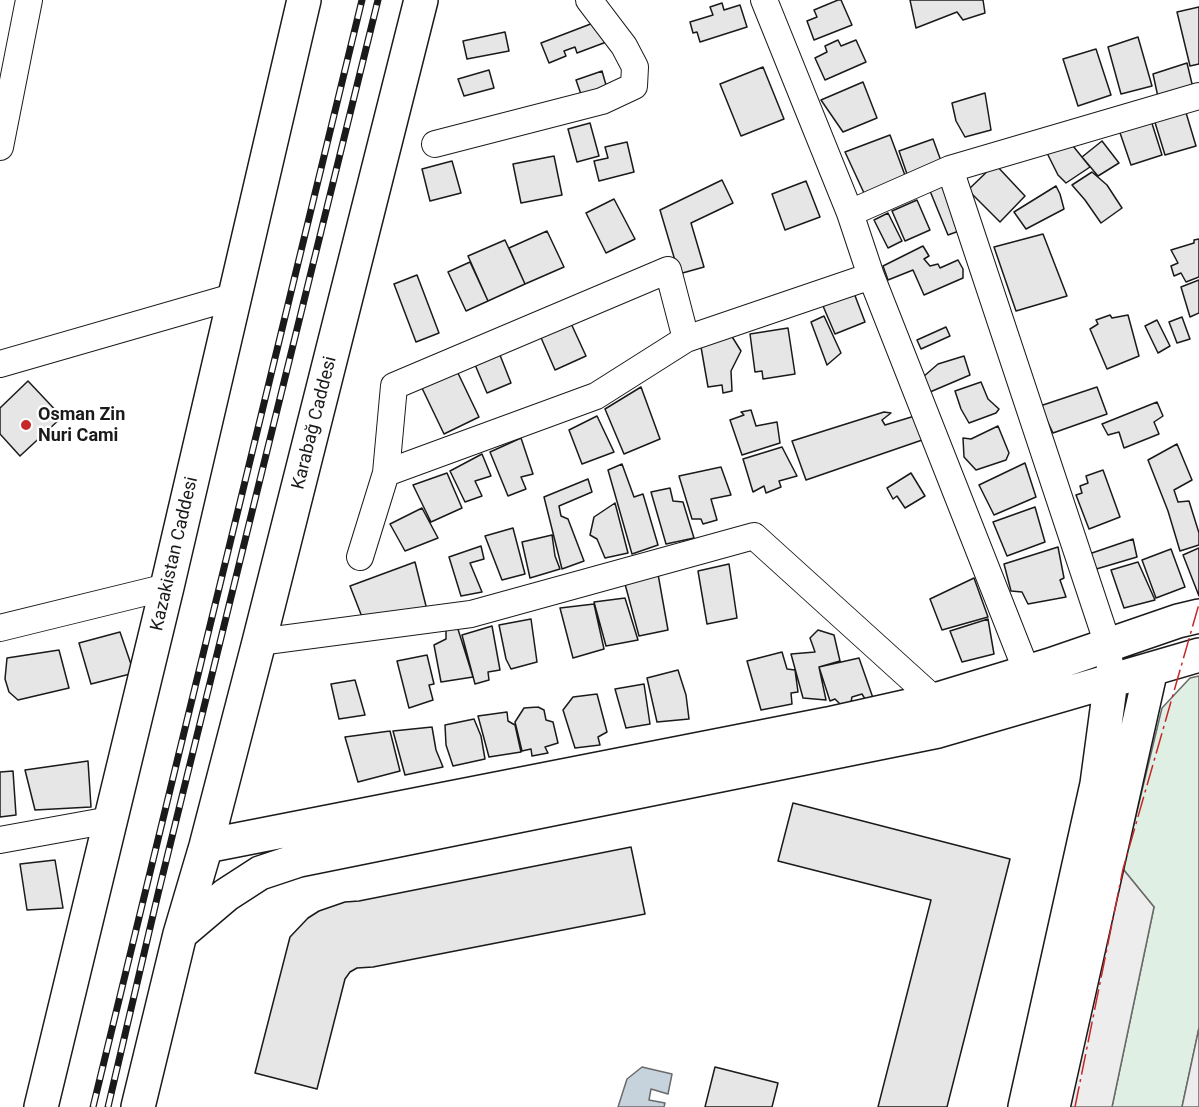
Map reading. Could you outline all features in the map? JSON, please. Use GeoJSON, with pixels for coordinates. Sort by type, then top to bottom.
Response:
{"type":"FeatureCollection","features":[{"type":"Feature","properties":{"kind":"main road","name":"Kazakistan Caddesi"},"geometry":{"type":"LineString","coordinates":[[41,1107],[167,587],[304,0]]}},
{"type":"Feature","properties":{"kind":"main road","name":"Karabağ Caddesi"},"geometry":{"type":"LineString","coordinates":[[141,1105],[180,934],[206,846],[260,642],[421,0]]}},
{"type":"Feature","properties":{"kind":"main road"},"geometry":{"type":"LineString","coordinates":[[206,846],[828,724],[935,700],[1199,616]]}},
{"type":"Feature","properties":{"kind":"main road"},"geometry":{"type":"LineString","coordinates":[[180,934],[226,895],[260,873],[299,860],[938,731],[1199,655]]}},
{"type":"Feature","properties":{"kind":"main road"},"geometry":{"type":"LineString","coordinates":[[1053,1107],[1150,669]]}},
{"type":"Feature","properties":{"kind":"main road"},"geometry":{"type":"LineString","coordinates":[[1025,1107],[1097,784],[1111,680]]}},
{"type":"Feature","properties":{"kind":"street"},"geometry":{"type":"LineString","coordinates":[[0,147],[29,0]]}},
{"type":"Feature","properties":{"kind":"street"},"geometry":{"type":"LineString","coordinates":[[435,144],[602,101],[634,86],[635,67],[589,0]]}},
{"type":"Feature","properties":{"kind":"street"},"geometry":{"type":"LineString","coordinates":[[764,0],[850,213],[871,276],[1028,672]]}},
{"type":"Feature","properties":{"kind":"street"},"geometry":{"type":"LineString","coordinates":[[850,213],[950,169],[1199,96]]}},
{"type":"Feature","properties":{"kind":"street"},"geometry":{"type":"LineString","coordinates":[[950,169],[1108,645],[1111,680]]}},
{"type":"Feature","properties":{"kind":"street"},"geometry":{"type":"LineString","coordinates":[[360,557],[386,473],[394,386],[668,270],[686,339]]}},
{"type":"Feature","properties":{"kind":"street"},"geometry":{"type":"LineString","coordinates":[[386,473],[596,396],[686,339],[871,276]]}},
{"type":"Feature","properties":{"kind":"street"},"geometry":{"type":"LineString","coordinates":[[0,364],[236,296]]}},
{"type":"Feature","properties":{"kind":"street"},"geometry":{"type":"LineString","coordinates":[[260,642],[471,614],[754,536],[935,700]]}},
{"type":"Feature","properties":{"kind":"street"},"geometry":{"type":"LineString","coordinates":[[0,628],[167,587]]}},
{"type":"Feature","properties":{"kind":"street"},"geometry":{"type":"LineString","coordinates":[[0,840],[110,820]]}},
{"type":"Feature","properties":{"kind":"green space"},"geometry":{"type":"Polygon","coordinates":[[[1199,676],[1199,1028],[1182,1107],[1112,1107],[1154,907],[1123,869],[1162,708],[1190,678],[1199,676]]]}},
{"type":"Feature","properties":{"kind":"shaded area"},"geometry":{"type":"Polygon","coordinates":[[[1123,869],[1154,907],[1112,1107],[1067,1107],[1123,869]]]}},
{"type":"Feature","properties":{"kind":"shaded area"},"geometry":{"type":"Polygon","coordinates":[[[1199,1028],[1199,1107],[1182,1107],[1199,1028]]]}},
{"type":"Feature","properties":{"kind":"shaded area"},"geometry":{"type":"Polygon","coordinates":[[[642,1067],[672,1074],[668,1094],[651,1089],[649,1100],[665,1103],[664,1107],[618,1107],[627,1079],[642,1067]]]}},
{"type":"Feature","properties":{"kind":"building"},"geometry":{"type":"Polygon","coordinates":[[[841,0],[852,25],[814,40],[807,21],[817,17],[814,10],[841,0]]]}},
{"type":"Feature","properties":{"kind":"building"},"geometry":{"type":"Polygon","coordinates":[[[910,0],[983,0],[985,13],[963,20],[957,12],[916,28],[910,0]]]}},
{"type":"Feature","properties":{"kind":"building"},"geometry":{"type":"Polygon","coordinates":[[[722,3],[724,10],[740,5],[747,27],[700,42],[697,32],[693,33],[690,22],[713,15],[710,7],[722,3]]]}},
{"type":"Feature","properties":{"kind":"building"},"geometry":{"type":"Polygon","coordinates":[[[1199,7],[1199,64],[1190,66],[1177,12],[1199,7]]]}},
{"type":"Feature","properties":{"kind":"building"},"geometry":{"type":"Polygon","coordinates":[[[601,20],[609,41],[577,53],[575,47],[564,51],[566,56],[549,63],[541,43],[601,20]]]}},
{"type":"Feature","properties":{"kind":"building"},"geometry":{"type":"Polygon","coordinates":[[[505,32],[509,51],[467,59],[463,41],[505,32]]]}},
{"type":"Feature","properties":{"kind":"building"},"geometry":{"type":"Polygon","coordinates":[[[1138,37],[1152,86],[1121,94],[1108,47],[1138,37]]]}},
{"type":"Feature","properties":{"kind":"building"},"geometry":{"type":"Polygon","coordinates":[[[838,40],[841,46],[856,40],[866,62],[825,80],[815,58],[827,52],[825,46],[838,40]]]}},
{"type":"Feature","properties":{"kind":"building"},"geometry":{"type":"Polygon","coordinates":[[[1096,49],[1111,95],[1078,106],[1063,59],[1096,49]]]}},
{"type":"Feature","properties":{"kind":"building"},"geometry":{"type":"Polygon","coordinates":[[[1187,63],[1193,88],[1158,97],[1153,74],[1187,63]]]}},
{"type":"Feature","properties":{"kind":"building"},"geometry":{"type":"Polygon","coordinates":[[[763,67],[784,119],[741,136],[720,84],[763,67]]]}},
{"type":"Feature","properties":{"kind":"building"},"geometry":{"type":"Polygon","coordinates":[[[489,70],[494,88],[464,96],[458,79],[489,70]]]}},
{"type":"Feature","properties":{"kind":"building"},"geometry":{"type":"Polygon","coordinates":[[[602,71],[608,92],[583,100],[576,80],[602,71]]]}},
{"type":"Feature","properties":{"kind":"building"},"geometry":{"type":"Polygon","coordinates":[[[863,82],[877,118],[843,132],[821,100],[863,82]]]}},
{"type":"Feature","properties":{"kind":"building"},"geometry":{"type":"Polygon","coordinates":[[[985,93],[991,130],[965,137],[956,121],[952,103],[985,93]]]}},
{"type":"Feature","properties":{"kind":"building"},"geometry":{"type":"Polygon","coordinates":[[[1184,106],[1196,146],[1165,155],[1153,116],[1184,106]]]}},
{"type":"Feature","properties":{"kind":"building"},"geometry":{"type":"Polygon","coordinates":[[[1149,114],[1162,155],[1131,165],[1117,124],[1149,114]]]}},
{"type":"Feature","properties":{"kind":"building"},"geometry":{"type":"Polygon","coordinates":[[[590,123],[599,156],[577,162],[568,129],[590,123]]]}},
{"type":"Feature","properties":{"kind":"building"},"geometry":{"type":"Polygon","coordinates":[[[890,135],[906,178],[864,193],[845,152],[890,135]]]}},
{"type":"Feature","properties":{"kind":"building"},"geometry":{"type":"Polygon","coordinates":[[[933,139],[941,161],[936,165],[907,174],[899,151],[933,139]]]}},
{"type":"Feature","properties":{"kind":"building"},"geometry":{"type":"Polygon","coordinates":[[[1069,141],[1090,167],[1066,183],[1058,175],[1046,151],[1069,141]]]}},
{"type":"Feature","properties":{"kind":"building"},"geometry":{"type":"Polygon","coordinates":[[[1102,141],[1119,163],[1098,176],[1082,157],[1102,141]]]}},
{"type":"Feature","properties":{"kind":"building"},"geometry":{"type":"Polygon","coordinates":[[[627,142],[634,172],[599,181],[594,161],[608,158],[605,147],[627,142]]]}},
{"type":"Feature","properties":{"kind":"building"},"geometry":{"type":"Polygon","coordinates":[[[554,156],[562,195],[521,203],[513,164],[554,156]]]}},
{"type":"Feature","properties":{"kind":"building"},"geometry":{"type":"Polygon","coordinates":[[[452,161],[461,193],[430,201],[422,169],[452,161]]]}},
{"type":"Feature","properties":{"kind":"building"},"geometry":{"type":"Polygon","coordinates":[[[995,164],[1025,196],[1000,222],[968,190],[995,164]]]}},
{"type":"Feature","properties":{"kind":"building"},"geometry":{"type":"Polygon","coordinates":[[[1092,172],[1107,185],[1122,208],[1101,223],[1072,185],[1092,172]]]}},
{"type":"Feature","properties":{"kind":"building"},"geometry":{"type":"Polygon","coordinates":[[[722,180],[733,203],[691,223],[704,267],[679,274],[660,210],[722,180]]]}},
{"type":"Feature","properties":{"kind":"building"},"geometry":{"type":"Polygon","coordinates":[[[806,181],[820,217],[785,230],[772,194],[806,181]]]}},
{"type":"Feature","properties":{"kind":"building"},"geometry":{"type":"Polygon","coordinates":[[[942,186],[959,231],[948,235],[930,191],[942,186]]]}},
{"type":"Feature","properties":{"kind":"building"},"geometry":{"type":"Polygon","coordinates":[[[1056,186],[1064,209],[1026,229],[1014,212],[1056,186]]]}},
{"type":"Feature","properties":{"kind":"building"},"geometry":{"type":"Polygon","coordinates":[[[614,199],[635,239],[606,253],[586,213],[614,199]]]}},
{"type":"Feature","properties":{"kind":"building"},"geometry":{"type":"Polygon","coordinates":[[[917,200],[930,230],[905,241],[892,211],[917,200]]]}},
{"type":"Feature","properties":{"kind":"building"},"geometry":{"type":"Polygon","coordinates":[[[888,213],[902,241],[888,248],[874,220],[888,213]]]}},
{"type":"Feature","properties":{"kind":"building"},"geometry":{"type":"Polygon","coordinates":[[[547,231],[564,267],[525,284],[509,248],[547,231]]]}},
{"type":"Feature","properties":{"kind":"building"},"geometry":{"type":"Polygon","coordinates":[[[1043,234],[1067,296],[1016,311],[994,247],[1043,234]]]}},
{"type":"Feature","properties":{"kind":"building"},"geometry":{"type":"Polygon","coordinates":[[[1199,239],[1199,277],[1186,282],[1181,273],[1174,276],[1171,266],[1178,263],[1171,250],[1194,243],[1194,240],[1199,239]]]}},
{"type":"Feature","properties":{"kind":"building"},"geometry":{"type":"Polygon","coordinates":[[[505,240],[525,284],[488,301],[468,256],[505,240]]]}},
{"type":"Feature","properties":{"kind":"building"},"geometry":{"type":"Polygon","coordinates":[[[923,246],[929,256],[924,259],[930,266],[938,264],[940,268],[958,260],[963,269],[963,278],[924,295],[913,270],[888,280],[883,266],[923,246]]]}},
{"type":"Feature","properties":{"kind":"building"},"geometry":{"type":"Polygon","coordinates":[[[470,262],[488,301],[466,311],[448,272],[470,262]]]}},
{"type":"Feature","properties":{"kind":"building"},"geometry":{"type":"Polygon","coordinates":[[[417,275],[439,333],[416,342],[394,284],[417,275]]]}},
{"type":"Feature","properties":{"kind":"building"},"geometry":{"type":"Polygon","coordinates":[[[1199,280],[1199,313],[1190,317],[1181,287],[1199,280]]]}},
{"type":"Feature","properties":{"kind":"building"},"geometry":{"type":"Polygon","coordinates":[[[854,293],[865,322],[835,334],[823,306],[854,293]]]}},
{"type":"Feature","properties":{"kind":"building"},"geometry":{"type":"Polygon","coordinates":[[[1110,315],[1112,318],[1128,315],[1139,356],[1107,369],[1090,329],[1098,324],[1096,320],[1110,315]]]}},
{"type":"Feature","properties":{"kind":"building"},"geometry":{"type":"Polygon","coordinates":[[[824,316],[841,353],[827,365],[811,322],[824,316]]]}},
{"type":"Feature","properties":{"kind":"building"},"geometry":{"type":"Polygon","coordinates":[[[1182,317],[1190,339],[1177,343],[1169,322],[1182,317]]]}},
{"type":"Feature","properties":{"kind":"building"},"geometry":{"type":"Polygon","coordinates":[[[569,319],[586,356],[555,370],[539,333],[569,319]]]}},
{"type":"Feature","properties":{"kind":"building"},"geometry":{"type":"Polygon","coordinates":[[[1157,320],[1170,346],[1158,353],[1145,326],[1157,320]]]}},
{"type":"Feature","properties":{"kind":"building"},"geometry":{"type":"Polygon","coordinates":[[[946,327],[950,336],[921,349],[917,340],[946,327]]]}},
{"type":"Feature","properties":{"kind":"building"},"geometry":{"type":"Polygon","coordinates":[[[788,328],[795,374],[763,379],[762,371],[755,372],[750,334],[788,328]]]}},
{"type":"Feature","properties":{"kind":"building"},"geometry":{"type":"Polygon","coordinates":[[[731,335],[741,351],[731,371],[732,391],[723,393],[722,385],[708,387],[701,347],[731,335]]]}},
{"type":"Feature","properties":{"kind":"building"},"geometry":{"type":"Polygon","coordinates":[[[498,350],[511,383],[487,393],[473,360],[498,350]]]}},
{"type":"Feature","properties":{"kind":"building"},"geometry":{"type":"Polygon","coordinates":[[[964,356],[970,375],[930,392],[923,377],[938,364],[964,356]]]}},
{"type":"Feature","properties":{"kind":"building"},"geometry":{"type":"Polygon","coordinates":[[[456,369],[479,417],[444,434],[421,386],[456,369]]]}},
{"type":"Feature","properties":{"kind":"building","name":"Osman Zin Nuri Cami"},"geometry":{"type":"Polygon","coordinates":[[[28,381],[62,417],[20,456],[0,434],[0,408],[28,381]]]}},
{"type":"Feature","properties":{"kind":"building"},"geometry":{"type":"Polygon","coordinates":[[[981,382],[988,399],[999,409],[996,413],[969,423],[955,391],[981,382]]]}},
{"type":"Feature","properties":{"kind":"building"},"geometry":{"type":"Polygon","coordinates":[[[641,387],[660,439],[624,454],[605,409],[641,387]]]}},
{"type":"Feature","properties":{"kind":"building"},"geometry":{"type":"Polygon","coordinates":[[[1097,387],[1107,414],[1053,433],[1040,406],[1097,387]]]}},
{"type":"Feature","properties":{"kind":"building"},"geometry":{"type":"Polygon","coordinates":[[[1157,402],[1163,416],[1154,422],[1159,434],[1124,448],[1119,432],[1108,435],[1102,424],[1157,402]]]}},
{"type":"Feature","properties":{"kind":"building"},"geometry":{"type":"Polygon","coordinates":[[[751,410],[756,426],[777,422],[780,443],[742,455],[730,420],[744,415],[741,412],[751,410]]]}},
{"type":"Feature","properties":{"kind":"building"},"geometry":{"type":"Polygon","coordinates":[[[884,412],[891,413],[882,420],[885,425],[918,415],[928,438],[806,480],[792,441],[884,412]]]}},
{"type":"Feature","properties":{"kind":"building"},"geometry":{"type":"Polygon","coordinates":[[[597,416],[614,452],[582,464],[569,430],[597,416]]]}},
{"type":"Feature","properties":{"kind":"building"},"geometry":{"type":"Polygon","coordinates":[[[998,426],[1009,453],[1006,460],[976,470],[964,457],[963,438],[971,439],[998,426]]]}},
{"type":"Feature","properties":{"kind":"building"},"geometry":{"type":"Polygon","coordinates":[[[521,438],[533,474],[521,477],[526,489],[508,496],[490,452],[521,438]]]}},
{"type":"Feature","properties":{"kind":"building"},"geometry":{"type":"Polygon","coordinates":[[[1177,444],[1192,480],[1174,490],[1178,502],[1189,501],[1199,533],[1199,545],[1180,551],[1168,511],[1148,460],[1177,444]]]}},
{"type":"Feature","properties":{"kind":"building"},"geometry":{"type":"Polygon","coordinates":[[[782,447],[797,476],[779,481],[781,487],[766,493],[764,486],[753,492],[743,459],[782,447]]]}},
{"type":"Feature","properties":{"kind":"building"},"geometry":{"type":"Polygon","coordinates":[[[482,454],[491,476],[475,481],[482,496],[465,502],[450,471],[482,454]]]}},
{"type":"Feature","properties":{"kind":"building"},"geometry":{"type":"Polygon","coordinates":[[[1025,463],[1036,497],[994,515],[979,485],[1025,463]]]}},
{"type":"Feature","properties":{"kind":"building"},"geometry":{"type":"Polygon","coordinates":[[[622,464],[634,497],[643,494],[658,545],[632,554],[608,470],[622,464]]]}},
{"type":"Feature","properties":{"kind":"building"},"geometry":{"type":"Polygon","coordinates":[[[721,467],[731,495],[711,499],[717,520],[703,524],[701,519],[692,519],[679,476],[721,467]]]}},
{"type":"Feature","properties":{"kind":"building"},"geometry":{"type":"Polygon","coordinates":[[[1103,470],[1120,517],[1089,529],[1076,495],[1082,493],[1080,486],[1088,483],[1086,476],[1103,470]]]}},
{"type":"Feature","properties":{"kind":"building"},"geometry":{"type":"Polygon","coordinates":[[[447,473],[462,508],[431,522],[413,485],[447,473]]]}},
{"type":"Feature","properties":{"kind":"building"},"geometry":{"type":"Polygon","coordinates":[[[911,473],[925,496],[905,508],[897,496],[893,499],[887,488],[911,473]]]}},
{"type":"Feature","properties":{"kind":"building"},"geometry":{"type":"Polygon","coordinates":[[[588,479],[592,492],[559,506],[561,516],[568,519],[584,561],[562,569],[544,497],[588,479]]]}},
{"type":"Feature","properties":{"kind":"building"},"geometry":{"type":"Polygon","coordinates":[[[670,488],[673,501],[683,502],[694,538],[666,544],[651,492],[670,488]]]}},
{"type":"Feature","properties":{"kind":"building"},"geometry":{"type":"Polygon","coordinates":[[[615,503],[628,553],[605,558],[597,539],[590,535],[594,517],[615,503]]]}},
{"type":"Feature","properties":{"kind":"building"},"geometry":{"type":"Polygon","coordinates":[[[1035,507],[1045,542],[1007,556],[993,522],[1035,507]]]}},
{"type":"Feature","properties":{"kind":"building"},"geometry":{"type":"Polygon","coordinates":[[[422,508],[438,538],[405,551],[390,524],[422,508]]]}},
{"type":"Feature","properties":{"kind":"building"},"geometry":{"type":"Polygon","coordinates":[[[513,528],[525,574],[502,580],[485,536],[513,528]]]}},
{"type":"Feature","properties":{"kind":"building"},"geometry":{"type":"Polygon","coordinates":[[[552,535],[555,556],[560,569],[530,578],[522,542],[552,535]]]}},
{"type":"Feature","properties":{"kind":"building"},"geometry":{"type":"Polygon","coordinates":[[[1133,539],[1137,557],[1093,570],[1089,554],[1133,539]]]}},
{"type":"Feature","properties":{"kind":"building"},"geometry":{"type":"Polygon","coordinates":[[[481,546],[484,559],[470,563],[482,592],[461,596],[449,557],[481,546]]]}},
{"type":"Feature","properties":{"kind":"building"},"geometry":{"type":"Polygon","coordinates":[[[1058,547],[1064,578],[1060,580],[1066,597],[1028,604],[1022,592],[1011,591],[1004,564],[1058,547]]]}},
{"type":"Feature","properties":{"kind":"building"},"geometry":{"type":"Polygon","coordinates":[[[1199,548],[1199,596],[1183,555],[1199,548]]]}},
{"type":"Feature","properties":{"kind":"building"},"geometry":{"type":"Polygon","coordinates":[[[1171,549],[1185,587],[1156,598],[1142,560],[1171,549]]]}},
{"type":"Feature","properties":{"kind":"building"},"geometry":{"type":"Polygon","coordinates":[[[415,562],[427,610],[364,622],[350,586],[415,562]]]}},
{"type":"Feature","properties":{"kind":"building"},"geometry":{"type":"Polygon","coordinates":[[[1138,562],[1155,600],[1124,608],[1111,570],[1138,562]]]}},
{"type":"Feature","properties":{"kind":"building"},"geometry":{"type":"Polygon","coordinates":[[[729,564],[737,618],[707,624],[698,571],[729,564]]]}},
{"type":"Feature","properties":{"kind":"building"},"geometry":{"type":"Polygon","coordinates":[[[658,574],[668,630],[639,636],[625,584],[658,574]]]}},
{"type":"Feature","properties":{"kind":"building"},"geometry":{"type":"Polygon","coordinates":[[[974,578],[988,617],[942,630],[930,599],[974,578]]]}},
{"type":"Feature","properties":{"kind":"building"},"geometry":{"type":"Polygon","coordinates":[[[625,598],[638,640],[606,646],[594,602],[625,598]]]}},
{"type":"Feature","properties":{"kind":"building"},"geometry":{"type":"Polygon","coordinates":[[[594,604],[604,649],[573,658],[560,608],[594,604]]]}},
{"type":"Feature","properties":{"kind":"building"},"geometry":{"type":"Polygon","coordinates":[[[531,619],[537,662],[511,669],[506,659],[499,625],[531,619]]]}},
{"type":"Feature","properties":{"kind":"building"},"geometry":{"type":"Polygon","coordinates":[[[988,619],[994,654],[962,662],[950,631],[988,619]]]}},
{"type":"Feature","properties":{"kind":"building"},"geometry":{"type":"Polygon","coordinates":[[[457,626],[473,677],[441,682],[434,645],[446,639],[446,628],[457,626]]]}},
{"type":"Feature","properties":{"kind":"building"},"geometry":{"type":"Polygon","coordinates":[[[492,626],[500,670],[488,672],[489,680],[475,684],[462,635],[492,626]]]}},
{"type":"Feature","properties":{"kind":"building"},"geometry":{"type":"Polygon","coordinates":[[[818,630],[834,635],[840,661],[819,667],[826,700],[803,698],[791,654],[815,652],[810,638],[818,630]]]}},
{"type":"Feature","properties":{"kind":"building"},"geometry":{"type":"Polygon","coordinates":[[[120,632],[134,673],[91,684],[79,643],[120,632]]]}},
{"type":"Feature","properties":{"kind":"building"},"geometry":{"type":"Polygon","coordinates":[[[59,650],[69,688],[18,700],[9,692],[5,679],[7,658],[59,650]]]}},
{"type":"Feature","properties":{"kind":"building"},"geometry":{"type":"Polygon","coordinates":[[[782,652],[787,669],[795,670],[798,692],[791,693],[792,704],[761,710],[747,661],[782,652]]]}},
{"type":"Feature","properties":{"kind":"building"},"geometry":{"type":"Polygon","coordinates":[[[427,655],[434,684],[429,685],[433,700],[409,708],[397,661],[427,655]]]}},
{"type":"Feature","properties":{"kind":"building"},"geometry":{"type":"Polygon","coordinates":[[[859,658],[873,698],[865,699],[862,694],[852,697],[851,702],[841,705],[835,699],[830,701],[819,667],[859,658]]]}},
{"type":"Feature","properties":{"kind":"building"},"geometry":{"type":"Polygon","coordinates":[[[678,670],[686,695],[689,719],[657,722],[647,678],[678,670]]]}},
{"type":"Feature","properties":{"kind":"building"},"geometry":{"type":"Polygon","coordinates":[[[355,680],[365,715],[339,719],[331,684],[355,680]]]}},
{"type":"Feature","properties":{"kind":"building"},"geometry":{"type":"Polygon","coordinates":[[[644,684],[650,724],[626,728],[615,689],[644,684]]]}},
{"type":"Feature","properties":{"kind":"building"},"geometry":{"type":"Polygon","coordinates":[[[597,694],[607,732],[598,737],[600,745],[575,748],[563,710],[573,697],[597,694]]]}},
{"type":"Feature","properties":{"kind":"building"},"geometry":{"type":"Polygon","coordinates":[[[538,707],[544,710],[546,720],[553,722],[558,743],[545,747],[548,753],[532,756],[531,749],[522,751],[515,722],[524,708],[538,707]]]}},
{"type":"Feature","properties":{"kind":"building"},"geometry":{"type":"Polygon","coordinates":[[[507,712],[508,721],[515,725],[521,752],[489,757],[478,716],[507,712]]]}},
{"type":"Feature","properties":{"kind":"building"},"geometry":{"type":"Polygon","coordinates":[[[474,719],[481,736],[485,759],[453,766],[446,745],[445,725],[474,719]]]}},
{"type":"Feature","properties":{"kind":"building"},"geometry":{"type":"Polygon","coordinates":[[[432,727],[436,750],[443,767],[405,775],[393,731],[432,727]]]}},
{"type":"Feature","properties":{"kind":"building"},"geometry":{"type":"Polygon","coordinates":[[[390,731],[400,771],[358,782],[345,737],[390,731]]]}},
{"type":"Feature","properties":{"kind":"building"},"geometry":{"type":"Polygon","coordinates":[[[88,761],[91,807],[35,810],[25,770],[88,761]]]}},
{"type":"Feature","properties":{"kind":"building"},"geometry":{"type":"Polygon","coordinates":[[[13,771],[16,815],[0,817],[0,772],[13,771]]]}},
{"type":"Feature","properties":{"kind":"building"},"geometry":{"type":"Polygon","coordinates":[[[793,803],[1010,859],[947,1107],[878,1107],[931,900],[778,861],[793,803]]]}},
{"type":"Feature","properties":{"kind":"building"},"geometry":{"type":"Polygon","coordinates":[[[631,847],[645,914],[373,967],[357,968],[345,979],[317,1089],[255,1073],[290,937],[308,918],[319,911],[345,902],[631,847]]]}},
{"type":"Feature","properties":{"kind":"building"},"geometry":{"type":"Polygon","coordinates":[[[55,860],[63,908],[27,910],[20,864],[55,860]]]}},
{"type":"Feature","properties":{"kind":"building"},"geometry":{"type":"Polygon","coordinates":[[[715,1067],[778,1083],[772,1107],[705,1107],[715,1067]]]}},
{"type":"Feature","properties":{"kind":"railway"},"geometry":{"type":"LineString","coordinates":[[93,1107],[362,0]]}},
{"type":"Feature","properties":{"kind":"railway"},"geometry":{"type":"LineString","coordinates":[[108,1107],[158,894],[378,0]]}},
{"type":"Feature","properties":{"kind":"power"},"geometry":{"type":"LineString","coordinates":[[1075,1107],[1123,869],[1199,604]]}},
{"type":"Feature","properties":{"kind":"place","name":"Osman Zin Nuri Cami"},"geometry":{"type":"Point","coordinates":[26,425]}}]}
